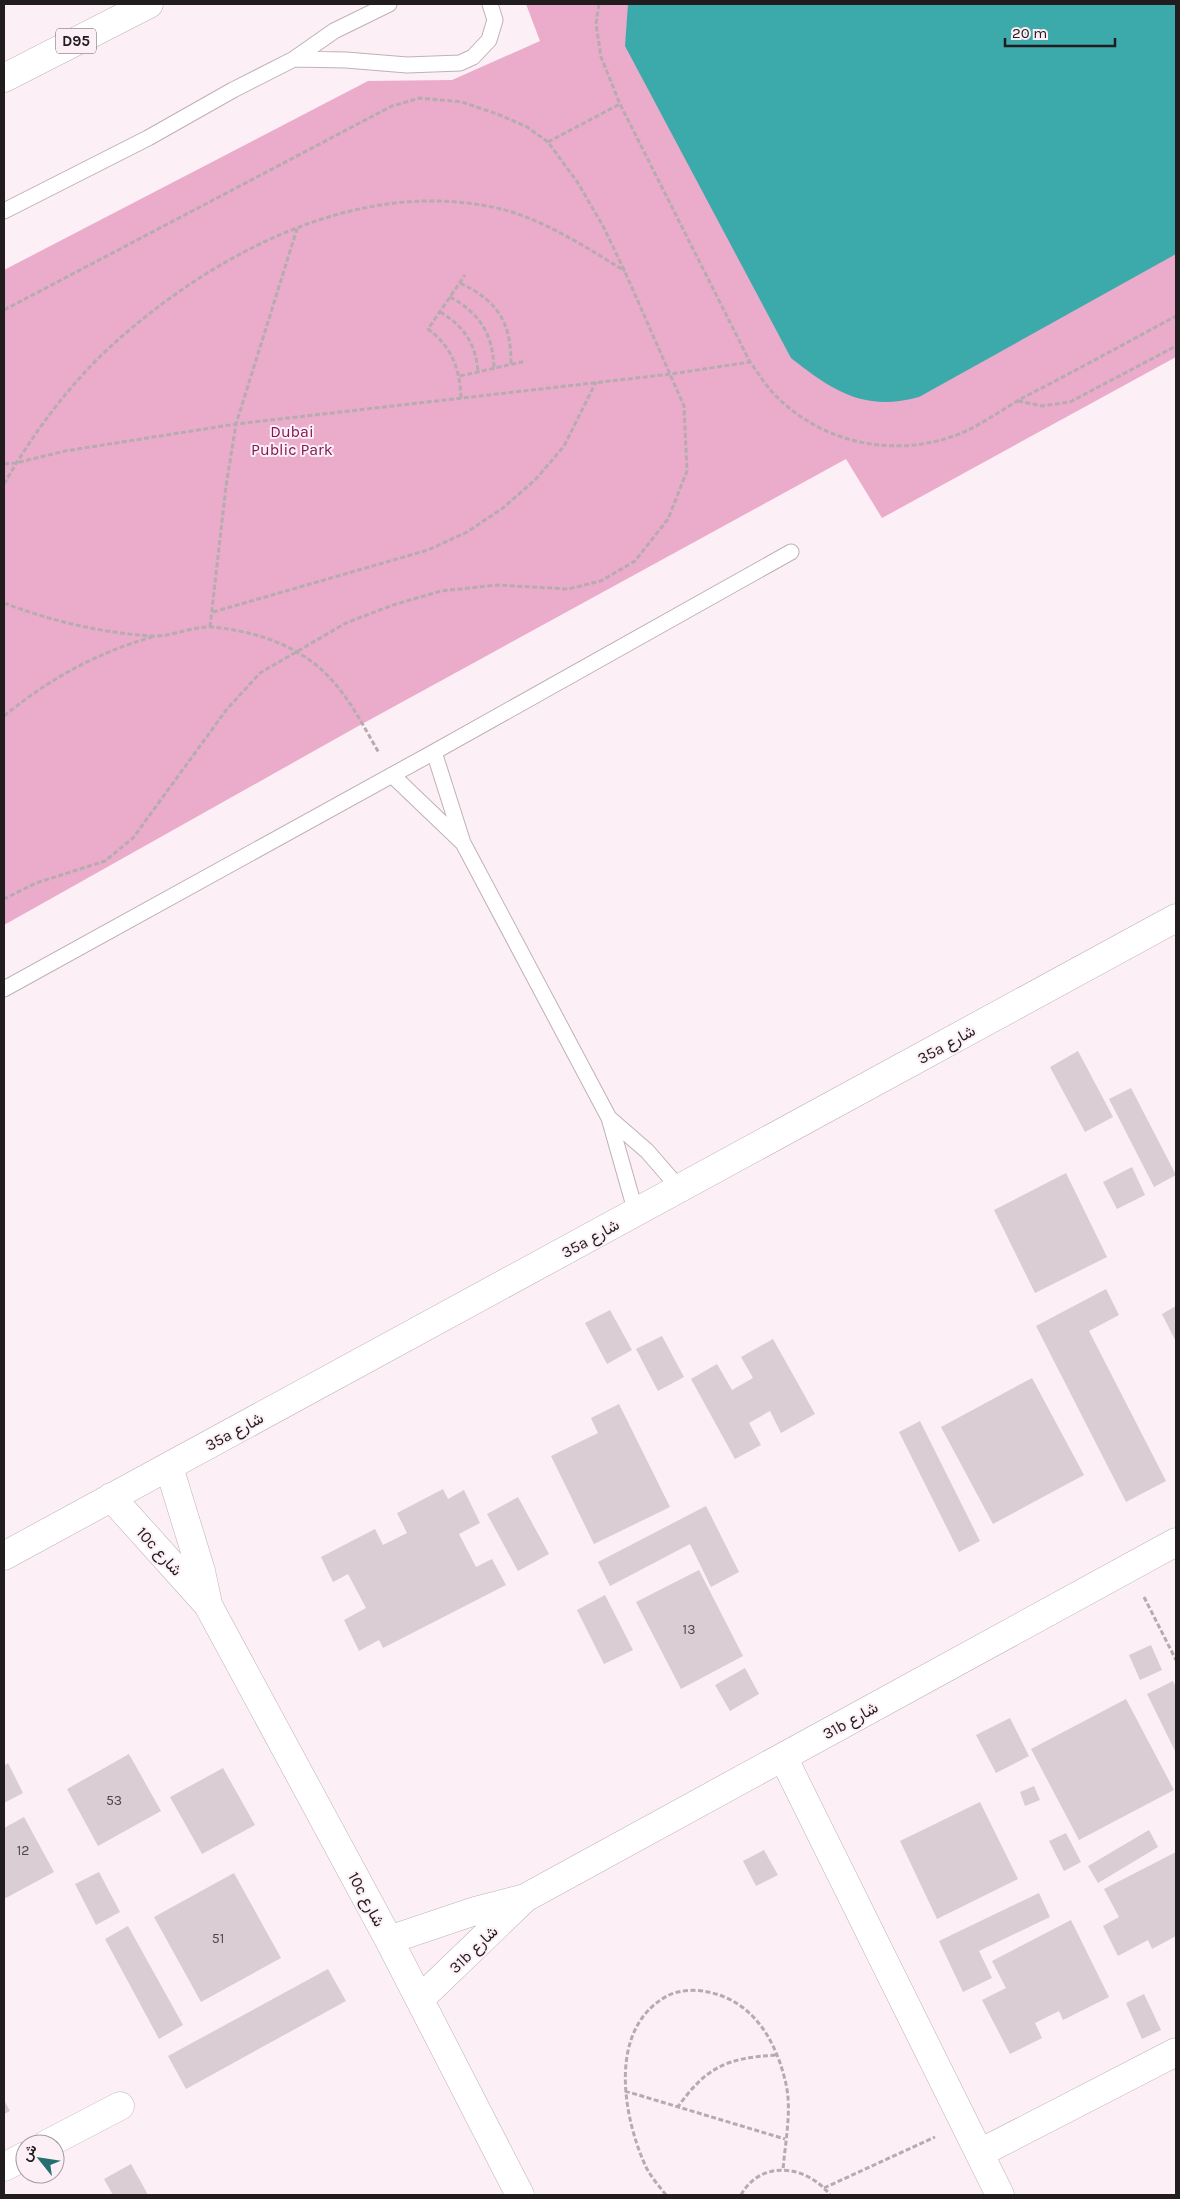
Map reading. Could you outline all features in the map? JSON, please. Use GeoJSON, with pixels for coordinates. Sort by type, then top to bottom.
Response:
{"type":"FeatureCollection","features":[{"type":"Feature","properties":{"kind":"street","name":"D95"},"geometry":{"type":"LineString","coordinates":[[4,78],[149,4]]}},
{"type":"Feature","properties":{"kind":"street","name":"35a شارع"},"geometry":{"type":"LineString","coordinates":[[4,1556],[1176,918]]}},
{"type":"Feature","properties":{"kind":"street","name":"10c شارع"},"geometry":{"type":"LineString","coordinates":[[168,1467],[202,1571],[208,1606]]}},
{"type":"Feature","properties":{"kind":"street","name":"10c شارع"},"geometry":{"type":"LineString","coordinates":[[111,1497],[208,1606],[389,1940],[520,2195]]}},
{"type":"Feature","properties":{"kind":"street","name":"31b شارع"},"geometry":{"type":"LineString","coordinates":[[389,1940],[475,1911],[525,1898],[1176,1542]]}},
{"type":"Feature","properties":{"kind":"street"},"geometry":{"type":"LineString","coordinates":[[783,1757],[1000,2195]]}},
{"type":"Feature","properties":{"kind":"street","name":"31b شارع"},"geometry":{"type":"LineString","coordinates":[[420,1999],[525,1898]]}},
{"type":"Feature","properties":{"kind":"street"},"geometry":{"type":"LineString","coordinates":[[980,2153],[1176,2052]]}},
{"type":"Feature","properties":{"kind":"street"},"geometry":{"type":"LineString","coordinates":[[65,2135],[120,2106]]}},
{"type":"Feature","properties":{"kind":"lane"},"geometry":{"type":"LineString","coordinates":[[4,211],[294,60],[334,31],[388,4]]}},
{"type":"Feature","properties":{"kind":"lane"},"geometry":{"type":"LineString","coordinates":[[294,60],[353,60],[407,65],[460,63],[473,57],[489,40],[495,20],[490,4]]}},
{"type":"Feature","properties":{"kind":"lane"},"geometry":{"type":"LineString","coordinates":[[4,989],[434,752],[791,552]]}},
{"type":"Feature","properties":{"kind":"lane"},"geometry":{"type":"LineString","coordinates":[[434,752],[463,843],[609,1118],[636,1213]]}},
{"type":"Feature","properties":{"kind":"lane"},"geometry":{"type":"LineString","coordinates":[[392,775],[463,843]]}},
{"type":"Feature","properties":{"kind":"lane"},"geometry":{"type":"LineString","coordinates":[[609,1118],[647,1151],[680,1188]]}},
{"type":"Feature","properties":{"kind":"path"},"geometry":{"type":"LineString","coordinates":[[599,4],[596,24],[601,56],[620,104],[750,362],[777,398],[811,424],[844,439],[884,446],[925,444],[964,432],[1176,316]]}},
{"type":"Feature","properties":{"kind":"path"},"geometry":{"type":"LineString","coordinates":[[4,310],[392,106],[420,98],[462,102],[500,114],[527,127],[548,142],[578,183],[603,226],[626,272],[684,406],[687,471],[668,519],[634,562],[602,581],[568,589],[497,585],[441,590],[393,605],[346,623],[260,672],[227,709],[133,838],[105,861],[36,883],[4,899]]}},
{"type":"Feature","properties":{"kind":"path"},"geometry":{"type":"LineString","coordinates":[[548,142],[620,104]]}},
{"type":"Feature","properties":{"kind":"path"},"geometry":{"type":"LineString","coordinates":[[4,484],[16,463],[59,403],[110,348],[167,300],[229,260],[297,228],[363,206],[432,200],[501,209],[566,235],[626,272]]}},
{"type":"Feature","properties":{"kind":"path"},"geometry":{"type":"LineString","coordinates":[[210,627],[226,486],[236,424],[262,334],[297,228]]}},
{"type":"Feature","properties":{"kind":"path"},"geometry":{"type":"LineString","coordinates":[[461,398],[460,376],[450,351],[428,329],[465,275]]}},
{"type":"Feature","properties":{"kind":"path"},"geometry":{"type":"LineString","coordinates":[[460,283],[479,292],[494,306],[505,323],[511,343],[511,364]]}},
{"type":"Feature","properties":{"kind":"path"},"geometry":{"type":"LineString","coordinates":[[450,297],[466,306],[479,318],[488,333],[493,350],[494,368]]}},
{"type":"Feature","properties":{"kind":"path"},"geometry":{"type":"LineString","coordinates":[[440,312],[464,330],[477,357],[478,372]]}},
{"type":"Feature","properties":{"kind":"path"},"geometry":{"type":"LineString","coordinates":[[1018,401],[1042,406],[1070,402],[1176,346]]}},
{"type":"Feature","properties":{"kind":"path"},"geometry":{"type":"LineString","coordinates":[[460,376],[526,360]]}},
{"type":"Feature","properties":{"kind":"path"},"geometry":{"type":"LineString","coordinates":[[4,464],[16,463],[65,451],[236,424],[671,374],[750,362]]}},
{"type":"Feature","properties":{"kind":"path"},"geometry":{"type":"LineString","coordinates":[[213,612],[428,550],[467,532],[503,508],[536,479],[564,446],[596,382]]}},
{"type":"Feature","properties":{"kind":"path"},"geometry":{"type":"LineString","coordinates":[[4,603],[67,624],[154,636]]}},
{"type":"Feature","properties":{"kind":"path"},"geometry":{"type":"LineString","coordinates":[[4,716],[47,683],[80,663],[116,647],[154,636],[210,627],[267,637],[297,652],[328,676],[351,706],[392,775]]}},
{"type":"Feature","properties":{"kind":"path"},"geometry":{"type":"LineString","coordinates":[[1129,1568],[1176,1660]]}},
{"type":"Feature","properties":{"kind":"path"},"geometry":{"type":"LineString","coordinates":[[666,2195],[647,2170],[632,2131],[625,2091],[626,2062],[633,2035],[648,2010],[668,1995],[697,1990],[723,1995],[746,2008],[764,2028],[777,2055],[786,2085],[783,2170]]}},
{"type":"Feature","properties":{"kind":"path"},"geometry":{"type":"LineString","coordinates":[[677,2108],[694,2084],[718,2066],[746,2057],[777,2055]]}},
{"type":"Feature","properties":{"kind":"path"},"geometry":{"type":"LineString","coordinates":[[625,2091],[677,2108],[785,2138]]}},
{"type":"Feature","properties":{"kind":"path"},"geometry":{"type":"LineString","coordinates":[[824,2188],[965,2124]]}},
{"type":"Feature","properties":{"kind":"path"},"geometry":{"type":"LineString","coordinates":[[741,2195],[755,2179],[768,2173],[783,2170],[798,2172],[812,2178],[830,2195]]}},
{"type":"Feature","properties":{"kind":"green space","name":"Dubai Public Park"},"geometry":{"type":"Polygon","coordinates":[[[526,4],[1176,4],[1176,357],[882,518],[846,459],[362,724],[4,925],[4,270],[368,81],[452,80],[540,41],[526,4]]]}},
{"type":"Feature","properties":{"kind":"water"},"geometry":{"type":"Polygon","coordinates":[[[628,4],[1176,4],[1176,254],[919,397],[882,402],[850,396],[821,380],[791,358],[625,46],[628,4]]]}},
{"type":"Feature","properties":{"kind":"building"},"geometry":{"type":"Polygon","coordinates":[[[1078,1051],[1113,1117],[1085,1132],[1050,1067],[1078,1051]]]}},
{"type":"Feature","properties":{"kind":"building"},"geometry":{"type":"Polygon","coordinates":[[[1131,1088],[1176,1175],[1154,1187],[1109,1099],[1131,1088]]]}},
{"type":"Feature","properties":{"kind":"building"},"geometry":{"type":"Polygon","coordinates":[[[1132,1167],[1145,1195],[1117,1209],[1103,1182],[1132,1167]]]}},
{"type":"Feature","properties":{"kind":"building"},"geometry":{"type":"Polygon","coordinates":[[[1066,1173],[1107,1257],[1035,1293],[994,1210],[1066,1173]]]}},
{"type":"Feature","properties":{"kind":"building"},"geometry":{"type":"Polygon","coordinates":[[[1106,1289],[1119,1315],[1089,1331],[1166,1481],[1126,1502],[1036,1326],[1106,1289]]]}},
{"type":"Feature","properties":{"kind":"building"},"geometry":{"type":"Polygon","coordinates":[[[1176,1306],[1176,1342],[1162,1314],[1176,1306]]]}},
{"type":"Feature","properties":{"kind":"building"},"geometry":{"type":"Polygon","coordinates":[[[610,1310],[632,1350],[607,1364],[585,1323],[610,1310]]]}},
{"type":"Feature","properties":{"kind":"building"},"geometry":{"type":"Polygon","coordinates":[[[662,1336],[684,1377],[658,1391],[636,1349],[662,1336]]]}},
{"type":"Feature","properties":{"kind":"building"},"geometry":{"type":"Polygon","coordinates":[[[773,1339],[815,1414],[781,1433],[770,1411],[749,1423],[761,1445],[735,1459],[691,1379],[717,1364],[732,1390],[753,1378],[741,1357],[773,1339]]]}},
{"type":"Feature","properties":{"kind":"building"},"geometry":{"type":"Polygon","coordinates":[[[1032,1378],[1084,1475],[993,1524],[941,1427],[1032,1378]]]}},
{"type":"Feature","properties":{"kind":"building"},"geometry":{"type":"Polygon","coordinates":[[[619,1404],[670,1507],[594,1544],[551,1456],[598,1433],[591,1418],[619,1404]]]}},
{"type":"Feature","properties":{"kind":"building"},"geometry":{"type":"Polygon","coordinates":[[[920,1421],[980,1541],[959,1552],[899,1432],[920,1421]]]}},
{"type":"Feature","properties":{"kind":"building"},"geometry":{"type":"Polygon","coordinates":[[[443,1489],[448,1499],[464,1490],[480,1523],[459,1534],[476,1567],[492,1559],[506,1585],[383,1648],[379,1640],[359,1651],[344,1620],[366,1608],[348,1574],[333,1582],[321,1557],[375,1529],[383,1545],[407,1533],[397,1513],[443,1489]]]}},
{"type":"Feature","properties":{"kind":"building"},"geometry":{"type":"Polygon","coordinates":[[[518,1497],[549,1554],[518,1571],[487,1514],[518,1497]]]}},
{"type":"Feature","properties":{"kind":"building"},"geometry":{"type":"Polygon","coordinates":[[[706,1506],[739,1572],[711,1587],[690,1544],[610,1586],[598,1562],[706,1506]]]}},
{"type":"Feature","properties":{"kind":"building"},"geometry":{"type":"Polygon","coordinates":[[[699,1570],[743,1656],[681,1689],[636,1602],[699,1570]]]}},
{"type":"Feature","properties":{"kind":"building"},"geometry":{"type":"Polygon","coordinates":[[[605,1595],[633,1650],[604,1664],[577,1610],[605,1595]]]}},
{"type":"Feature","properties":{"kind":"building"},"geometry":{"type":"Polygon","coordinates":[[[1151,1645],[1162,1670],[1140,1680],[1129,1655],[1151,1645]]]}},
{"type":"Feature","properties":{"kind":"building"},"geometry":{"type":"Polygon","coordinates":[[[745,1668],[759,1694],[730,1711],[715,1685],[745,1668]]]}},
{"type":"Feature","properties":{"kind":"building"},"geometry":{"type":"Polygon","coordinates":[[[1173,1681],[1176,1688],[1176,1753],[1147,1694],[1173,1681]]]}},
{"type":"Feature","properties":{"kind":"building"},"geometry":{"type":"Polygon","coordinates":[[[1126,1699],[1174,1790],[1079,1840],[1031,1749],[1126,1699]]]}},
{"type":"Feature","properties":{"kind":"building"},"geometry":{"type":"Polygon","coordinates":[[[1010,1718],[1029,1756],[996,1773],[976,1735],[1010,1718]]]}},
{"type":"Feature","properties":{"kind":"building"},"geometry":{"type":"Polygon","coordinates":[[[129,1754],[161,1811],[98,1846],[67,1789],[129,1754]]]}},
{"type":"Feature","properties":{"kind":"building"},"geometry":{"type":"Polygon","coordinates":[[[8,1763],[23,1793],[4,1803],[4,1766],[8,1763]]]}},
{"type":"Feature","properties":{"kind":"building"},"geometry":{"type":"Polygon","coordinates":[[[223,1768],[255,1825],[202,1854],[170,1797],[223,1768]]]}},
{"type":"Feature","properties":{"kind":"building"},"geometry":{"type":"Polygon","coordinates":[[[1034,1786],[1040,1800],[1025,1806],[1020,1792],[1034,1786]]]}},
{"type":"Feature","properties":{"kind":"building"},"geometry":{"type":"Polygon","coordinates":[[[980,1802],[1018,1879],[937,1919],[900,1841],[980,1802]]]}},
{"type":"Feature","properties":{"kind":"building"},"geometry":{"type":"Polygon","coordinates":[[[24,1817],[54,1872],[4,1899],[4,1828],[24,1817]]]}},
{"type":"Feature","properties":{"kind":"building"},"geometry":{"type":"Polygon","coordinates":[[[1149,1830],[1158,1847],[1098,1883],[1088,1866],[1149,1830]]]}},
{"type":"Feature","properties":{"kind":"building"},"geometry":{"type":"Polygon","coordinates":[[[1066,1833],[1081,1862],[1064,1871],[1049,1841],[1066,1833]]]}},
{"type":"Feature","properties":{"kind":"building"},"geometry":{"type":"Polygon","coordinates":[[[764,1850],[778,1875],[756,1886],[743,1861],[764,1850]]]}},
{"type":"Feature","properties":{"kind":"building"},"geometry":{"type":"Polygon","coordinates":[[[1176,1852],[1176,1936],[1152,1949],[1148,1940],[1118,1956],[1103,1926],[1119,1917],[1104,1889],[1176,1852]]]}},
{"type":"Feature","properties":{"kind":"building"},"geometry":{"type":"Polygon","coordinates":[[[99,1872],[120,1912],[96,1925],[75,1884],[99,1872]]]}},
{"type":"Feature","properties":{"kind":"building"},"geometry":{"type":"Polygon","coordinates":[[[234,1873],[281,1958],[201,2002],[154,1917],[234,1873]]]}},
{"type":"Feature","properties":{"kind":"building"},"geometry":{"type":"Polygon","coordinates":[[[1039,1893],[1050,1917],[979,1951],[992,1978],[963,1992],[939,1941],[1039,1893]]]}},
{"type":"Feature","properties":{"kind":"building"},"geometry":{"type":"Polygon","coordinates":[[[1071,1920],[1109,1997],[1063,2020],[1059,2011],[1035,2023],[1042,2038],[1010,2054],[982,2000],[1006,1988],[992,1961],[1071,1920]]]}},
{"type":"Feature","properties":{"kind":"building"},"geometry":{"type":"Polygon","coordinates":[[[128,1926],[183,2025],[159,2039],[105,1939],[128,1926]]]}},
{"type":"Feature","properties":{"kind":"building"},"geometry":{"type":"Polygon","coordinates":[[[328,1969],[346,2001],[186,2089],[168,2056],[328,1969]]]}},
{"type":"Feature","properties":{"kind":"building"},"geometry":{"type":"Polygon","coordinates":[[[1144,1994],[1161,2030],[1142,2039],[1126,2003],[1144,1994]]]}},
{"type":"Feature","properties":{"kind":"building"},"geometry":{"type":"Polygon","coordinates":[[[4,2100],[10,2111],[4,2114],[4,2100]]]}},
{"type":"Feature","properties":{"kind":"building"},"geometry":{"type":"Polygon","coordinates":[[[131,2164],[148,2195],[113,2195],[104,2179],[131,2164]]]}}]}
